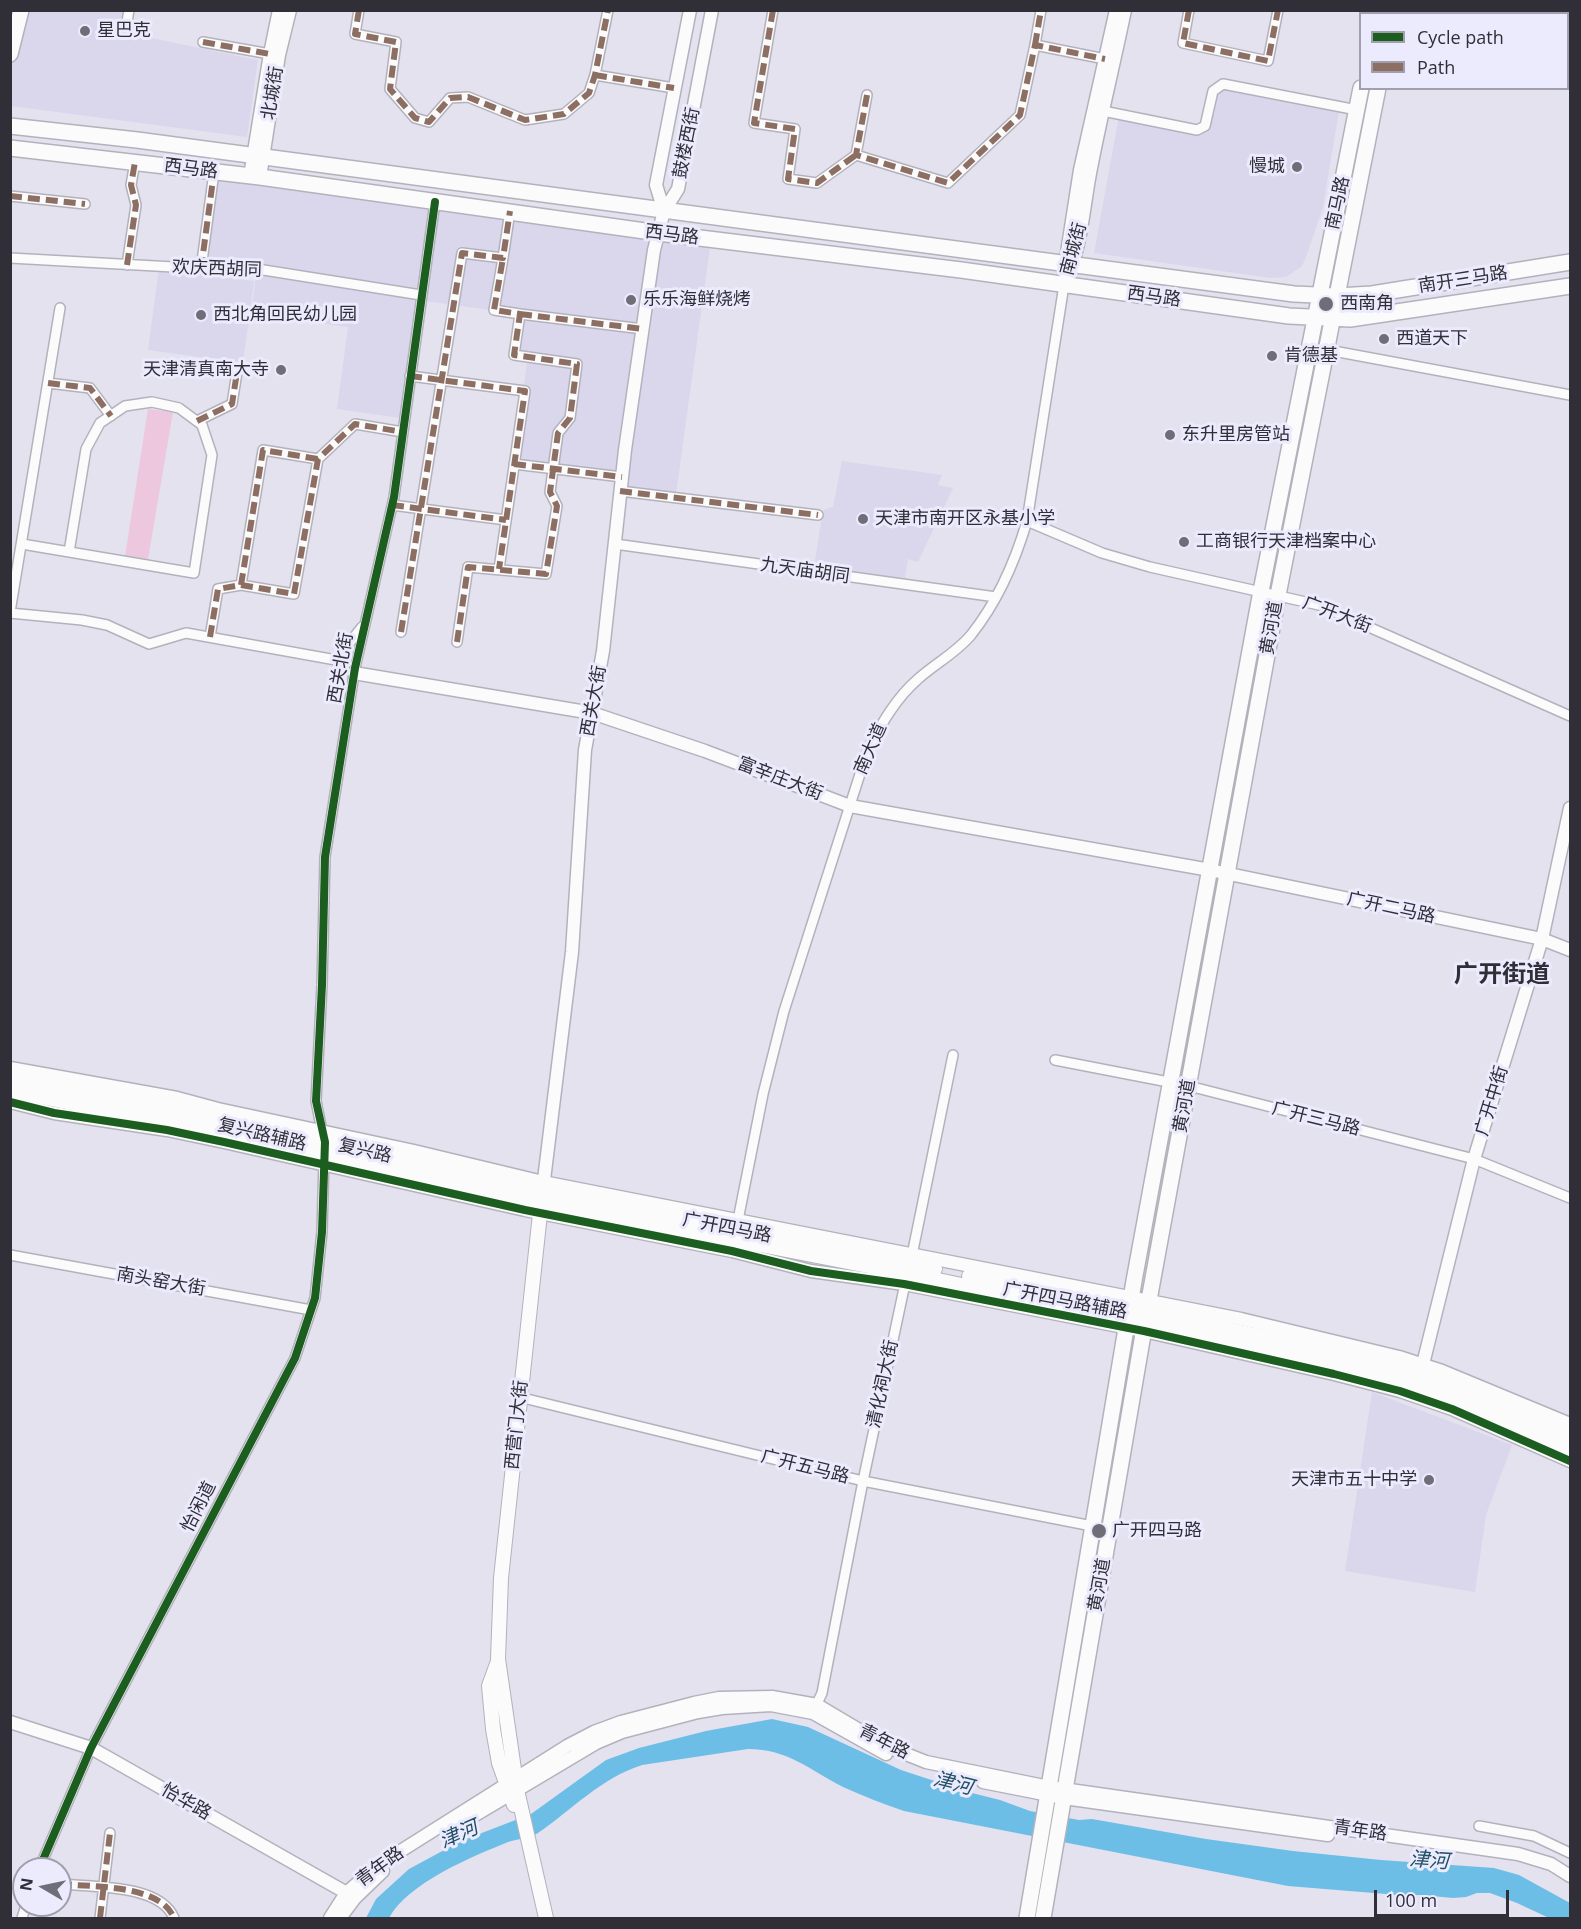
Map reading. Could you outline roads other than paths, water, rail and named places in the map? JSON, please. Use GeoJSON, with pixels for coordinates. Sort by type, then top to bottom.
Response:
{"type":"FeatureCollection","features":[{"type":"Feature","properties":{"kind":"main road"},"geometry":{"type":"LineString","coordinates":[[10,54],[21,10]]}},
{"type":"Feature","properties":{"kind":"main road","name":"南马路"},"geometry":{"type":"LineString","coordinates":[[1314,318],[1361,90]]}},
{"type":"Feature","properties":{"kind":"main road","name":"南马路"},"geometry":{"type":"LineString","coordinates":[[1338,296],[1378,90]]}},
{"type":"Feature","properties":{"kind":"main road","name":"西马路"},"geometry":{"type":"LineString","coordinates":[[10,126],[1318,296]]}},
{"type":"Feature","properties":{"kind":"main road","name":"西马路"},"geometry":{"type":"LineString","coordinates":[[10,148],[214,171],[659,233],[1334,319]]}},
{"type":"Feature","properties":{"kind":"main road","name":"南开三马路"},"geometry":{"type":"LineString","coordinates":[[1318,296],[1383,292],[1570,262]]}},
{"type":"Feature","properties":{"kind":"main road","name":"南开三马路"},"geometry":{"type":"LineString","coordinates":[[1334,319],[1373,316],[1570,286]]}},
{"type":"Feature","properties":{"kind":"main road","name":"黄河道"},"geometry":{"type":"LineString","coordinates":[[1043,1918],[1146,1316],[1278,596],[1338,296]]}},
{"type":"Feature","properties":{"kind":"main road","name":"黄河道"},"geometry":{"type":"LineString","coordinates":[[1027,1918],[1128,1313],[1261,591],[1314,318]]}},
{"type":"Feature","properties":{"kind":"main road","name":"复兴路"},"geometry":{"type":"LineString","coordinates":[[10,1080],[203,1115],[324,1148]]}},
{"type":"Feature","properties":{"kind":"main road","name":"复兴路"},"geometry":{"type":"LineString","coordinates":[[10,1091],[324,1148],[542,1197]]}},
{"type":"Feature","properties":{"kind":"main road","name":"广开四马路"},"geometry":{"type":"LineString","coordinates":[[542,1197],[1146,1316],[1314,1359],[1469,1392],[1570,1437]]}},
{"type":"Feature","properties":{"kind":"main road","name":"西营门大街"},"geometry":{"type":"LineString","coordinates":[[527,1846],[514,1791],[498,1659],[501,1578],[542,1197]]}},
{"type":"Feature","properties":{"kind":"main road","name":"广开四马路"},"geometry":{"type":"LineString","coordinates":[[1418,1380],[1444,1395],[1570,1450]]}},
{"type":"Feature","properties":{"kind":"main road"},"geometry":{"type":"LineString","coordinates":[[527,1846],[540,1918]]}},
{"type":"Feature","properties":{"kind":"main road"},"geometry":{"type":"LineString","coordinates":[[527,1846],[546,1918]]}},
{"type":"Feature","properties":{"kind":"street"},"geometry":{"type":"LineString","coordinates":[[126,28],[129,10]]}},
{"type":"Feature","properties":{"kind":"street","name":"北城街"},"geometry":{"type":"LineString","coordinates":[[255,177],[270,54],[279,10]]}},
{"type":"Feature","properties":{"kind":"street","name":"北城街"},"geometry":{"type":"LineString","coordinates":[[258,157],[290,10]]}},
{"type":"Feature","properties":{"kind":"street"},"geometry":{"type":"LineString","coordinates":[[359,10],[355,34],[396,42],[390,89],[414,118],[429,122],[450,98],[468,97],[525,120],[564,114],[590,93],[608,10]]}},
{"type":"Feature","properties":{"kind":"street","name":"鼓楼西街"},"geometry":{"type":"LineString","coordinates":[[664,211],[656,185],[690,10]]}},
{"type":"Feature","properties":{"kind":"street","name":"鼓楼西街"},"geometry":{"type":"LineString","coordinates":[[664,211],[678,189],[712,10]]}},
{"type":"Feature","properties":{"kind":"street"},"geometry":{"type":"LineString","coordinates":[[773,10],[754,123],[795,129],[788,179],[817,183],[856,155],[867,95]]}},
{"type":"Feature","properties":{"kind":"street"},"geometry":{"type":"LineString","coordinates":[[856,155],[948,183],[1020,115],[1041,10]]}},
{"type":"Feature","properties":{"kind":"street","name":"南城街"},"geometry":{"type":"LineString","coordinates":[[1069,264],[1080,170],[1116,10]]}},
{"type":"Feature","properties":{"kind":"street","name":"南城街"},"geometry":{"type":"LineString","coordinates":[[1064,285],[1125,10]]}},
{"type":"Feature","properties":{"kind":"street"},"geometry":{"type":"LineString","coordinates":[[1189,10],[1184,44],[1268,61],[1278,10]]}},
{"type":"Feature","properties":{"kind":"street"},"geometry":{"type":"LineString","coordinates":[[203,42],[270,54]]}},
{"type":"Feature","properties":{"kind":"street"},"geometry":{"type":"LineString","coordinates":[[1035,45],[1105,59]]}},
{"type":"Feature","properties":{"kind":"street"},"geometry":{"type":"LineString","coordinates":[[595,75],[674,88]]}},
{"type":"Feature","properties":{"kind":"street"},"geometry":{"type":"LineString","coordinates":[[1103,111],[1197,130],[1205,126],[1213,91],[1223,84],[1357,110]]}},
{"type":"Feature","properties":{"kind":"street"},"geometry":{"type":"LineString","coordinates":[[127,265],[136,205],[131,185],[135,162]]}},
{"type":"Feature","properties":{"kind":"street"},"geometry":{"type":"LineString","coordinates":[[201,269],[214,171]]}},
{"type":"Feature","properties":{"kind":"street"},"geometry":{"type":"LineString","coordinates":[[10,196],[85,204]]}},
{"type":"Feature","properties":{"kind":"street","name":"西关北街"},"geometry":{"type":"LineString","coordinates":[[324,1148],[316,1101],[325,857],[354,673],[392,505],[435,202]]}},
{"type":"Feature","properties":{"kind":"street"},"geometry":{"type":"LineString","coordinates":[[510,211],[494,310],[643,329]]}},
{"type":"Feature","properties":{"kind":"street","name":"西关大街"},"geometry":{"type":"LineString","coordinates":[[542,1197],[572,952],[585,750],[603,651],[620,491],[654,250],[664,211]]}},
{"type":"Feature","properties":{"kind":"street"},"geometry":{"type":"LineString","coordinates":[[401,632],[462,253],[503,258]]}},
{"type":"Feature","properties":{"kind":"street","name":"欢庆西胡同"},"geometry":{"type":"LineString","coordinates":[[10,258],[201,269],[251,268],[422,295]]}},
{"type":"Feature","properties":{"kind":"street","name":"南大道"},"geometry":{"type":"LineString","coordinates":[[735,1235],[763,1094],[784,1011],[868,749],[900,696],[919,678],[951,654],[970,635],[1010,573],[1027,520],[1064,285]]}},
{"type":"Feature","properties":{"kind":"street"},"geometry":{"type":"LineString","coordinates":[[60,308],[10,613],[106,625],[149,644],[186,633],[319,659],[336,660],[364,625]]}},
{"type":"Feature","properties":{"kind":"street"},"geometry":{"type":"LineString","coordinates":[[457,642],[468,567],[546,574],[557,506],[550,492],[558,433],[570,418],[577,363],[514,355],[520,314]]}},
{"type":"Feature","properties":{"kind":"street"},"geometry":{"type":"LineString","coordinates":[[1328,350],[1570,395]]}},
{"type":"Feature","properties":{"kind":"street"},"geometry":{"type":"LineString","coordinates":[[197,421],[232,404],[237,372]]}},
{"type":"Feature","properties":{"kind":"street"},"geometry":{"type":"LineString","coordinates":[[410,376],[525,391],[499,569]]}},
{"type":"Feature","properties":{"kind":"street"},"geometry":{"type":"LineString","coordinates":[[48,383],[90,388],[111,416]]}},
{"type":"Feature","properties":{"kind":"street"},"geometry":{"type":"LineString","coordinates":[[22,544],[69,552],[194,573],[212,455],[202,425],[179,408],[152,402],[125,406],[100,423],[86,449],[69,552]]}},
{"type":"Feature","properties":{"kind":"street"},"geometry":{"type":"LineString","coordinates":[[210,637],[218,588],[241,585],[294,594],[318,459],[355,424],[403,432]]}},
{"type":"Feature","properties":{"kind":"street"},"geometry":{"type":"LineString","coordinates":[[241,585],[263,450],[318,459]]}},
{"type":"Feature","properties":{"kind":"street"},"geometry":{"type":"LineString","coordinates":[[514,464],[622,477]]}},
{"type":"Feature","properties":{"kind":"street"},"geometry":{"type":"LineString","coordinates":[[620,491],[818,515]]}},
{"type":"Feature","properties":{"kind":"street"},"geometry":{"type":"LineString","coordinates":[[392,505],[506,520]]}},
{"type":"Feature","properties":{"kind":"street","name":"广开大街"},"geometry":{"type":"LineString","coordinates":[[1027,520],[1113,556],[1150,567],[1319,605],[1570,716]]}},
{"type":"Feature","properties":{"kind":"street","name":"九天庙胡同"},"geometry":{"type":"LineString","coordinates":[[615,544],[996,597]]}},
{"type":"Feature","properties":{"kind":"street","name":"富辛庄大街"},"geometry":{"type":"LineString","coordinates":[[354,673],[592,713],[705,751],[850,806],[1210,870]]}},
{"type":"Feature","properties":{"kind":"street","name":"广开中街"},"geometry":{"type":"LineString","coordinates":[[1418,1380],[1474,1159],[1542,939],[1570,808]]}},
{"type":"Feature","properties":{"kind":"street","name":"广开二马路"},"geometry":{"type":"LineString","coordinates":[[1210,870],[1542,939],[1570,950]]}},
{"type":"Feature","properties":{"kind":"street","name":"清化祠大街"},"geometry":{"type":"LineString","coordinates":[[815,1709],[822,1693],[863,1481],[953,1055]]}},
{"type":"Feature","properties":{"kind":"street","name":"广开三马路"},"geometry":{"type":"LineString","coordinates":[[1055,1060],[1189,1086],[1474,1159],[1570,1198]]}},
{"type":"Feature","properties":{"kind":"street","name":"复兴路辅路"},"geometry":{"type":"LineString","coordinates":[[10,1068],[177,1098],[324,1148],[542,1197]]}},
{"type":"Feature","properties":{"kind":"street","name":"复兴路辅路"},"geometry":{"type":"LineString","coordinates":[[10,1102],[64,1115],[167,1130],[324,1148],[414,1151],[542,1197]]}},
{"type":"Feature","properties":{"kind":"street","name":"怡闲道"},"geometry":{"type":"LineString","coordinates":[[44,1857],[91,1748],[295,1358],[315,1298],[322,1232],[324,1148]]}},
{"type":"Feature","properties":{"kind":"street","name":"广开四马路辅路"},"geometry":{"type":"LineString","coordinates":[[542,1197],[735,1235],[811,1270],[908,1269],[1146,1316]]}},
{"type":"Feature","properties":{"kind":"street","name":"南头窑大街"},"geometry":{"type":"LineString","coordinates":[[10,1255],[311,1310]]}},
{"type":"Feature","properties":{"kind":"street","name":"广开四马路"},"geometry":{"type":"LineString","coordinates":[[1146,1316],[1241,1319],[1374,1350],[1418,1380],[1570,1424]]}},
{"type":"Feature","properties":{"kind":"street"},"geometry":{"type":"LineString","coordinates":[[1418,1380],[1452,1409],[1570,1461]]}},
{"type":"Feature","properties":{"kind":"street","name":"广开五马路"},"geometry":{"type":"LineString","coordinates":[[519,1397],[863,1481],[1092,1526]]}},
{"type":"Feature","properties":{"kind":"street","name":"青年路"},"geometry":{"type":"LineString","coordinates":[[330,1918],[380,1864],[492,1795],[514,1791],[596,1743],[622,1732],[698,1712],[765,1705],[815,1709],[886,1746],[917,1759],[1048,1796],[1512,1860],[1547,1870],[1570,1884]]}},
{"type":"Feature","properties":{"kind":"street","name":"怡华路"},"geometry":{"type":"LineString","coordinates":[[10,1722],[91,1748],[351,1895]]}},
{"type":"Feature","properties":{"kind":"street","name":"青年路"},"geometry":{"type":"LineString","coordinates":[[1063,1799],[1518,1854],[1551,1864],[1570,1876]]}},
{"type":"Feature","properties":{"kind":"street"},"geometry":{"type":"LineString","coordinates":[[1479,1826],[1534,1836],[1570,1853]]}},
{"type":"Feature","properties":{"kind":"street"},"geometry":{"type":"LineString","coordinates":[[100,1918],[110,1833]]}},
{"type":"Feature","properties":{"kind":"street"},"geometry":{"type":"LineString","coordinates":[[72,1885],[103,1887],[149,1895],[160,1901],[174,1918]]}},
{"type":"Feature","properties":{"kind":"street","name":"青年路"},"geometry":{"type":"LineString","coordinates":[[340,1918],[351,1895]]}},
{"type":"Feature","properties":{"kind":"water"},"geometry":{"type":"Polygon","coordinates":[[[772,1719],[808,1727],[901,1770],[1030,1811],[1293,1851],[1494,1868],[1519,1875],[1570,1903],[1570,1918],[1549,1918],[1490,1893],[1453,1898],[1288,1886],[904,1811],[843,1787],[787,1757],[762,1750],[748,1749],[642,1765],[627,1771],[600,1786],[538,1833],[476,1855],[442,1872],[410,1893],[389,1918],[366,1918],[376,1899],[409,1869],[461,1841],[531,1814],[606,1760],[639,1748],[706,1731],[772,1719]]]}},
{"type":"Feature","properties":{"kind":"place","name":"星巴克"},"geometry":{"type":"Point","coordinates":[85,31]}},
{"type":"Feature","properties":{"kind":"place","name":"慢城"},"geometry":{"type":"Point","coordinates":[1297,167]}},
{"type":"Feature","properties":{"kind":"place","name":"乐乐海鲜烧烤"},"geometry":{"type":"Point","coordinates":[631,300]}},
{"type":"Feature","properties":{"kind":"place","name":"西南角"},"geometry":{"type":"Point","coordinates":[1326,304]}},
{"type":"Feature","properties":{"kind":"place","name":"西北角回民幼儿园"},"geometry":{"type":"Point","coordinates":[201,315]}},
{"type":"Feature","properties":{"kind":"place","name":"西道天下"},"geometry":{"type":"Point","coordinates":[1384,339]}},
{"type":"Feature","properties":{"kind":"place","name":"肯德基"},"geometry":{"type":"Point","coordinates":[1272,356]}},
{"type":"Feature","properties":{"kind":"place","name":"天津清真南大寺"},"geometry":{"type":"Point","coordinates":[281,370]}},
{"type":"Feature","properties":{"kind":"place","name":"东升里房管站"},"geometry":{"type":"Point","coordinates":[1170,435]}},
{"type":"Feature","properties":{"kind":"place","name":"天津市南开区永基小学"},"geometry":{"type":"Point","coordinates":[863,519]}},
{"type":"Feature","properties":{"kind":"place","name":"工商银行天津档案中心"},"geometry":{"type":"Point","coordinates":[1184,542]}},
{"type":"Feature","properties":{"kind":"place","name":"天津市五十中学"},"geometry":{"type":"Point","coordinates":[1429,1480]}},
{"type":"Feature","properties":{"kind":"place","name":"广开四马路"},"geometry":{"type":"Point","coordinates":[1099,1531]}},
{"type":"Feature","properties":{"kind":"district","name":"广开街道"},"geometry":{"type":"Point","coordinates":[1502,975]}},
{"type":"Feature","properties":{"kind":"water label","name":"津河"},"geometry":{"type":"Point","coordinates":[953,1784]}},
{"type":"Feature","properties":{"kind":"water label","name":"津河"},"geometry":{"type":"Point","coordinates":[459,1835]}},
{"type":"Feature","properties":{"kind":"water label","name":"津河"},"geometry":{"type":"Point","coordinates":[1429,1861]}}]}
